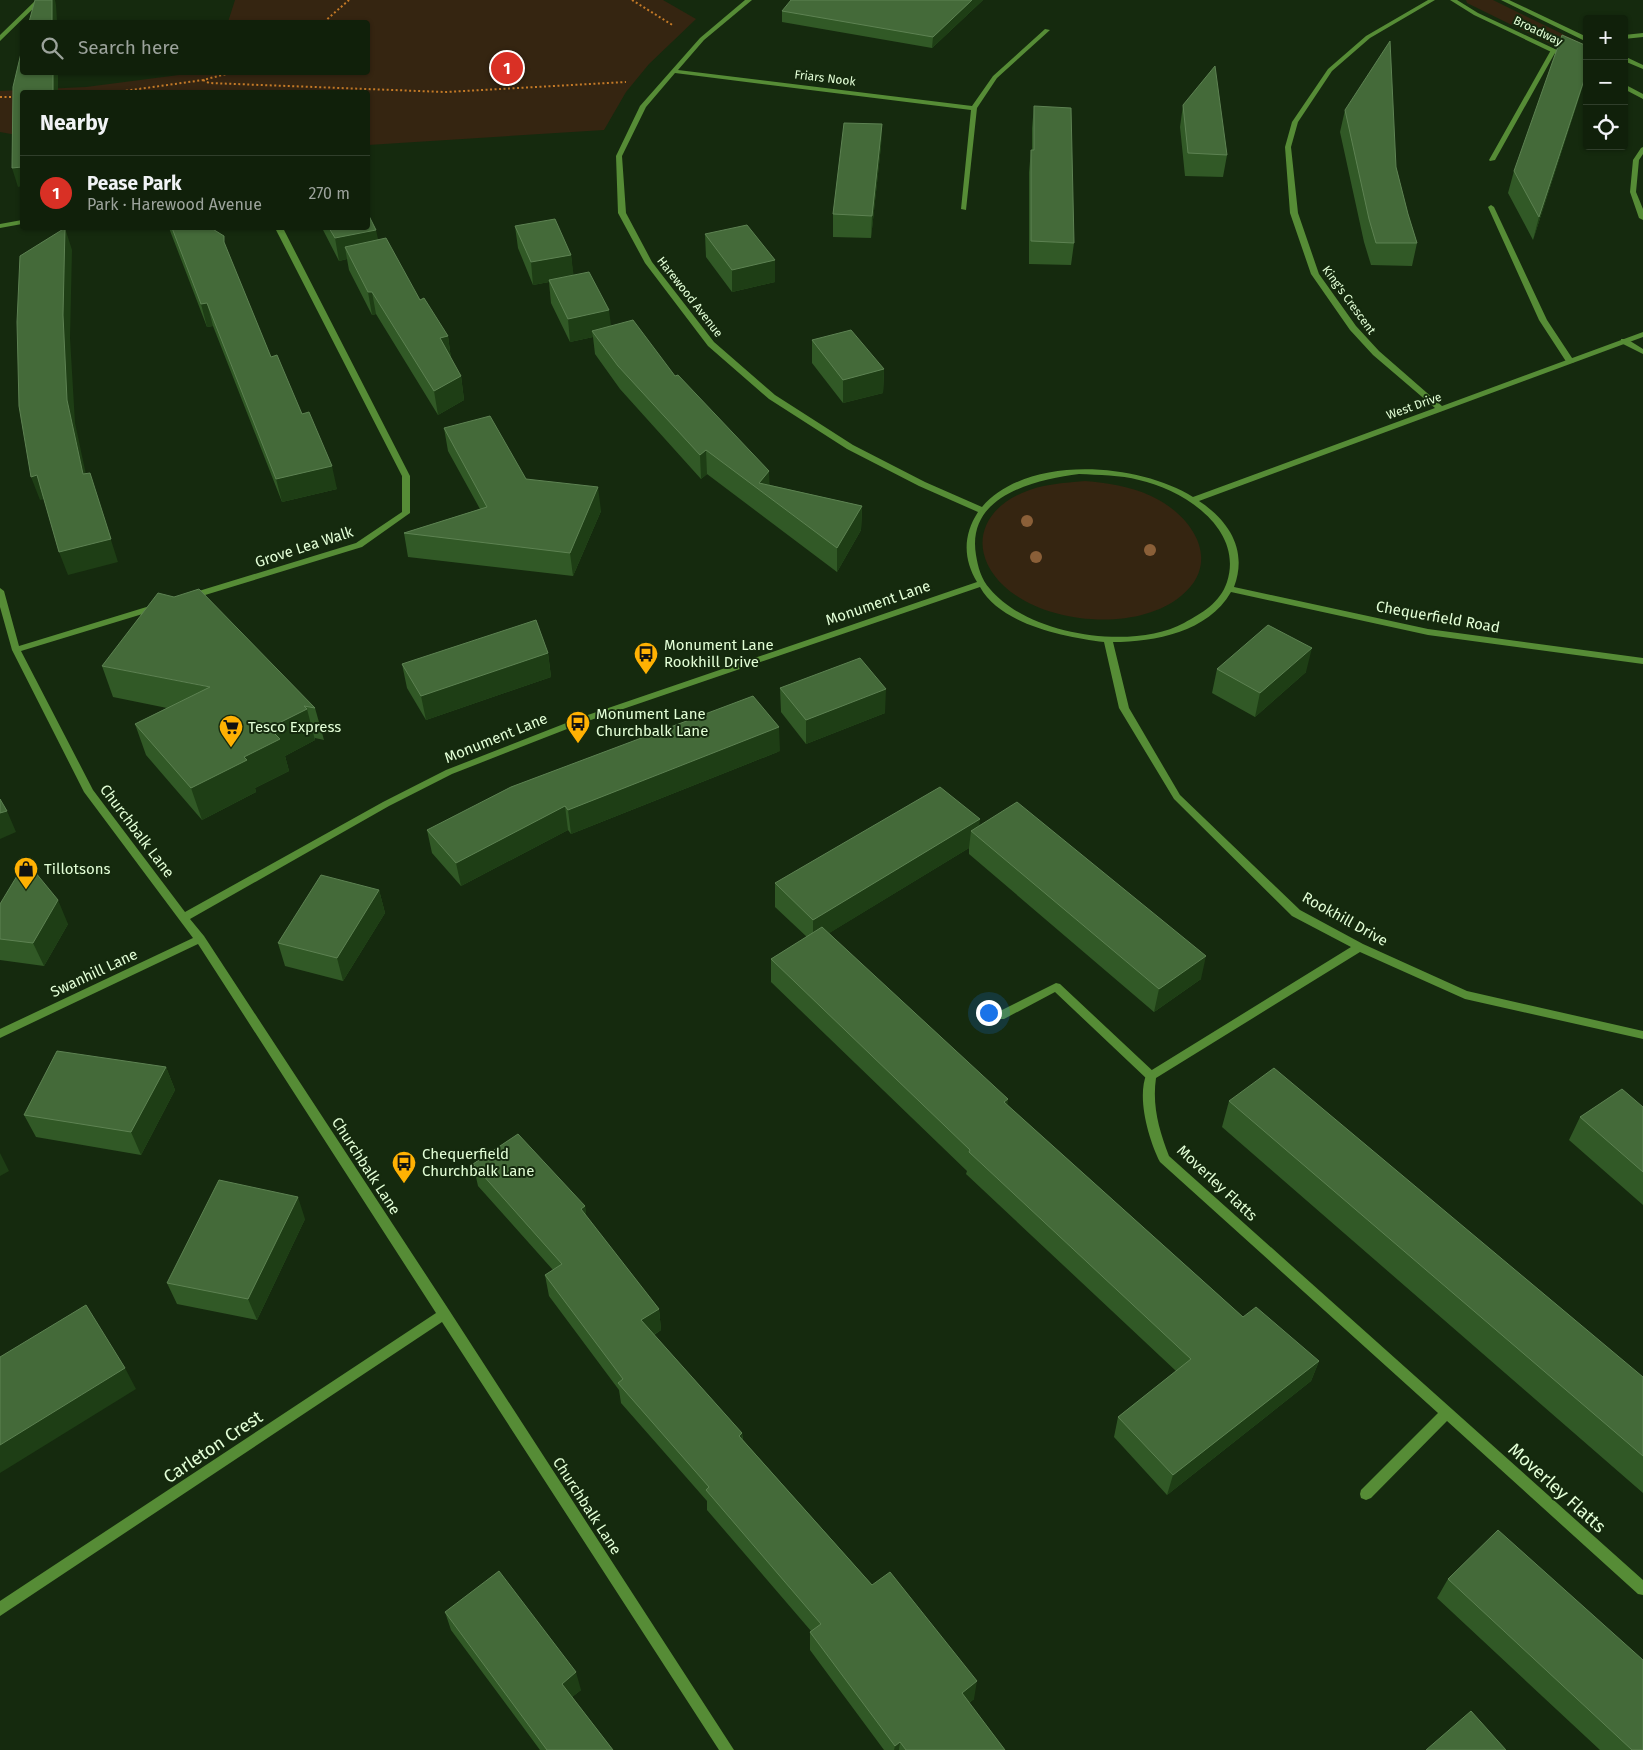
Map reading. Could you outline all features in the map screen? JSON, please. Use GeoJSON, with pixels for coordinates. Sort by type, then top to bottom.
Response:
{"type":"FeatureCollection","features":[{"type":"Feature","properties":{"kind":"street"},"geometry":{"type":"LineString","coordinates":[[0,39],[39,0]]}},
{"type":"Feature","properties":{"kind":"street","name":"Harewood Avenue"},"geometry":{"type":"LineString","coordinates":[[749,0],[702,39],[660,84],[643,106],[620,156],[622,213],[648,263],[711,344],[772,397],[850,447],[922,484],[983,511]]}},
{"type":"Feature","properties":{"kind":"street","name":"King's Crescent"},"geometry":{"type":"LineString","coordinates":[[1432,0],[1368,37],[1330,70],[1295,122],[1288,147],[1294,214],[1315,274],[1353,328],[1370,347],[1441,409]]}},
{"type":"Feature","properties":{"kind":"street","name":"Broadway"},"geometry":{"type":"LineString","coordinates":[[1453,0],[1476,14],[1583,66]]}},
{"type":"Feature","properties":{"kind":"street","name":"Broadway"},"geometry":{"type":"LineString","coordinates":[[1504,0],[1583,38]]}},
{"type":"Feature","properties":{"kind":"street"},"geometry":{"type":"LineString","coordinates":[[964,209],[974,108],[995,77],[1047,30]]}},
{"type":"Feature","properties":{"kind":"street"},"geometry":{"type":"LineString","coordinates":[[1628,37],[1643,35]]}},
{"type":"Feature","properties":{"kind":"street"},"geometry":{"type":"LineString","coordinates":[[1492,160],[1553,51]]}},
{"type":"Feature","properties":{"kind":"street"},"geometry":{"type":"LineString","coordinates":[[1628,60],[1643,67]]}},
{"type":"Feature","properties":{"kind":"street","name":"Friars Nook"},"geometry":{"type":"LineString","coordinates":[[673,71],[974,108]]}},
{"type":"Feature","properties":{"kind":"street"},"geometry":{"type":"LineString","coordinates":[[1628,88],[1643,97]]}},
{"type":"Feature","properties":{"kind":"street"},"geometry":{"type":"LineString","coordinates":[[1643,150],[1636,160],[1633,192],[1643,218]]}},
{"type":"Feature","properties":{"kind":"street"},"geometry":{"type":"LineString","coordinates":[[1492,207],[1543,320],[1570,361]]}},
{"type":"Feature","properties":{"kind":"street"},"geometry":{"type":"LineString","coordinates":[[0,226],[20,222]]}},
{"type":"Feature","properties":{"kind":"street","name":"Grove Lea Walk"},"geometry":{"type":"LineString","coordinates":[[188,598],[359,545],[406,513],[406,476],[280,230]]}},
{"type":"Feature","properties":{"kind":"street","name":"West Drive"},"geometry":{"type":"LineString","coordinates":[[1193,500],[1643,334]]}},
{"type":"Feature","properties":{"kind":"street"},"geometry":{"type":"LineString","coordinates":[[1624,341],[1643,352]]}},
{"type":"Feature","properties":{"kind":"street"},"geometry":{"type":"LineString","coordinates":[[1079,472],[1120,474],[1159,483],[1193,500],[1217,519],[1232,541],[1236,566],[1230,589],[1212,610],[1184,627],[1148,637],[1108,640],[1069,635],[1033,623],[1002,606],[981,584],[970,559],[970,534],[983,511],[1007,491],[1040,478],[1079,472]]}},
{"type":"Feature","properties":{"kind":"street","name":"Monument Lane"},"geometry":{"type":"LineString","coordinates":[[184,918],[386,804],[449,772],[582,720],[981,584]]}},
{"type":"Feature","properties":{"kind":"street","name":"Chequerfield Road"},"geometry":{"type":"LineString","coordinates":[[1230,589],[1428,632],[1643,661]]}},
{"type":"Feature","properties":{"kind":"street","name":"Churchbalk Lane"},"geometry":{"type":"LineString","coordinates":[[0,591],[16,650],[89,792],[200,939],[727,1750]]}},
{"type":"Feature","properties":{"kind":"street"},"geometry":{"type":"LineString","coordinates":[[16,650],[169,604]]}},
{"type":"Feature","properties":{"kind":"street","name":"Rookhill Drive"},"geometry":{"type":"LineString","coordinates":[[1108,640],[1124,708],[1177,797],[1296,913],[1359,947],[1465,995],[1643,1035]]}},
{"type":"Feature","properties":{"kind":"street","name":"Swanhill Lane"},"geometry":{"type":"LineString","coordinates":[[0,1034],[200,939]]}},
{"type":"Feature","properties":{"kind":"street"},"geometry":{"type":"LineString","coordinates":[[1000,1016],[1056,987],[1151,1076],[1359,947]]}},
{"type":"Feature","properties":{"kind":"street","name":"Moverley Flatts"},"geometry":{"type":"LineString","coordinates":[[1151,1076],[1148,1092],[1149,1117],[1164,1159],[1643,1589]]}},
{"type":"Feature","properties":{"kind":"street","name":"Carleton Crest"},"geometry":{"type":"LineString","coordinates":[[0,1610],[445,1314]]}},
{"type":"Feature","properties":{"kind":"street"},"geometry":{"type":"LineString","coordinates":[[1366,1494],[1447,1414]]}},
{"type":"Feature","properties":{"kind":"path"},"geometry":{"type":"LineString","coordinates":[[326,20],[349,0]]}},
{"type":"Feature","properties":{"kind":"path"},"geometry":{"type":"LineString","coordinates":[[632,0],[683,31],[702,39]]}},
{"type":"Feature","properties":{"kind":"path"},"geometry":{"type":"LineString","coordinates":[[131,90],[203,80],[222,75]]}},
{"type":"Feature","properties":{"kind":"path"},"geometry":{"type":"LineString","coordinates":[[203,80],[208,83],[444,92],[635,81],[660,84]]}},
{"type":"Feature","properties":{"kind":"path"},"geometry":{"type":"LineString","coordinates":[[0,97],[20,97]]}},
{"type":"Feature","properties":{"kind":"shaded area"},"geometry":{"type":"Polygon","coordinates":[[[235,0],[663,0],[696,19],[649,64],[626,92],[604,130],[370,145],[370,90],[22,90],[86,87],[179,75],[370,75],[370,20],[229,20],[235,0]]]}},
{"type":"Feature","properties":{"kind":"shaded area"},"geometry":{"type":"Polygon","coordinates":[[[1466,0],[1493,0],[1583,44],[1583,60],[1467,3],[1466,0]]]}},
{"type":"Feature","properties":{"kind":"shaded area"},"geometry":{"type":"Polygon","coordinates":[[[20,90],[20,136],[0,132],[0,91],[20,90]]]}},
{"type":"Feature","properties":{"kind":"shaded area"},"geometry":{"type":"Polygon","coordinates":[[[1085,481],[1127,487],[1151,496],[1179,514],[1197,540],[1201,554],[1200,568],[1194,582],[1181,596],[1162,608],[1140,615],[1116,619],[1066,616],[1042,609],[1021,599],[1004,586],[993,573],[986,560],[983,534],[988,522],[996,511],[1007,501],[1030,490],[1053,484],[1085,481]]]}},
{"type":"Feature","properties":{"kind":"building"},"geometry":{"type":"Polygon","coordinates":[[[35,0],[52,0],[52,20],[30,20],[35,0]]]}},
{"type":"Feature","properties":{"kind":"building"},"geometry":{"type":"Polygon","coordinates":[[[791,0],[972,0],[933,37],[782,11],[791,0]]]}},
{"type":"Feature","properties":{"kind":"building"},"geometry":{"type":"Polygon","coordinates":[[[1562,35],[1583,44],[1583,83],[1539,217],[1514,171],[1562,35]]]}},
{"type":"Feature","properties":{"kind":"building"},"geometry":{"type":"Polygon","coordinates":[[[1390,41],[1396,167],[1417,243],[1376,243],[1345,110],[1390,41]]]}},
{"type":"Feature","properties":{"kind":"building"},"geometry":{"type":"Polygon","coordinates":[[[20,57],[20,75],[53,75],[53,90],[20,90],[20,167],[12,168],[13,87],[20,57]]]}},
{"type":"Feature","properties":{"kind":"building"},"geometry":{"type":"Polygon","coordinates":[[[1215,66],[1227,155],[1188,153],[1183,105],[1215,66]]]}},
{"type":"Feature","properties":{"kind":"building"},"geometry":{"type":"Polygon","coordinates":[[[1034,106],[1071,108],[1074,243],[1031,241],[1031,150],[1034,150],[1034,106]]]}},
{"type":"Feature","properties":{"kind":"building"},"geometry":{"type":"Polygon","coordinates":[[[844,123],[882,124],[872,216],[833,214],[844,123]]]}},
{"type":"Feature","properties":{"kind":"building"},"geometry":{"type":"Polygon","coordinates":[[[370,218],[376,230],[335,238],[330,230],[370,230],[370,218]]]}},
{"type":"Feature","properties":{"kind":"building"},"geometry":{"type":"Polygon","coordinates":[[[555,219],[571,255],[531,262],[515,226],[555,219]]]}},
{"type":"Feature","properties":{"kind":"building"},"geometry":{"type":"Polygon","coordinates":[[[747,225],[775,260],[732,270],[705,234],[747,225]]]}},
{"type":"Feature","properties":{"kind":"building"},"geometry":{"type":"Polygon","coordinates":[[[62,230],[65,230],[63,315],[67,400],[83,474],[90,473],[111,539],[59,552],[37,475],[31,477],[19,406],[17,322],[20,256],[62,230]]]}},
{"type":"Feature","properties":{"kind":"building"},"geometry":{"type":"Polygon","coordinates":[[[173,230],[214,230],[224,236],[224,242],[271,357],[277,355],[302,414],[309,412],[332,466],[276,479],[207,303],[201,304],[173,230]]]}},
{"type":"Feature","properties":{"kind":"building"},"geometry":{"type":"Polygon","coordinates":[[[386,238],[420,300],[424,298],[448,336],[440,338],[461,376],[434,391],[372,292],[368,292],[345,247],[386,238]]]}},
{"type":"Feature","properties":{"kind":"building"},"geometry":{"type":"Polygon","coordinates":[[[589,272],[609,310],[568,319],[549,280],[589,272]]]}},
{"type":"Feature","properties":{"kind":"building"},"geometry":{"type":"Polygon","coordinates":[[[633,320],[675,376],[678,375],[769,471],[759,483],[862,506],[837,548],[706,450],[700,455],[618,366],[592,331],[633,320]]]}},
{"type":"Feature","properties":{"kind":"building"},"geometry":{"type":"Polygon","coordinates":[[[851,330],[884,369],[843,380],[812,340],[851,330]]]}},
{"type":"Feature","properties":{"kind":"building"},"geometry":{"type":"Polygon","coordinates":[[[490,416],[526,479],[598,487],[570,553],[404,533],[487,507],[444,428],[490,416]]]}},
{"type":"Feature","properties":{"kind":"building"},"geometry":{"type":"Polygon","coordinates":[[[199,589],[315,708],[304,706],[307,709],[269,728],[280,739],[244,757],[247,760],[191,788],[135,724],[210,687],[102,666],[158,593],[174,597],[199,589]]]}},
{"type":"Feature","properties":{"kind":"building"},"geometry":{"type":"Polygon","coordinates":[[[536,620],[548,653],[421,696],[402,664],[536,620]]]}},
{"type":"Feature","properties":{"kind":"building"},"geometry":{"type":"Polygon","coordinates":[[[1268,625],[1312,648],[1260,693],[1217,669],[1268,625]]]}},
{"type":"Feature","properties":{"kind":"building"},"geometry":{"type":"Polygon","coordinates":[[[860,658],[886,689],[806,720],[780,688],[860,658]]]}},
{"type":"Feature","properties":{"kind":"building"},"geometry":{"type":"Polygon","coordinates":[[[753,696],[779,727],[568,810],[565,806],[456,863],[427,830],[511,787],[753,696]]]}},
{"type":"Feature","properties":{"kind":"building"},"geometry":{"type":"Polygon","coordinates":[[[940,787],[980,819],[813,920],[775,883],[940,787]]]}},
{"type":"Feature","properties":{"kind":"building"},"geometry":{"type":"Polygon","coordinates":[[[0,799],[7,811],[0,813],[0,799]]]}},
{"type":"Feature","properties":{"kind":"building"},"geometry":{"type":"Polygon","coordinates":[[[1017,802],[1206,956],[1159,989],[971,831],[1017,802]]]}},
{"type":"Feature","properties":{"kind":"building"},"geometry":{"type":"Polygon","coordinates":[[[26,861],[58,900],[33,943],[0,939],[0,904],[26,861]]]}},
{"type":"Feature","properties":{"kind":"building"},"geometry":{"type":"Polygon","coordinates":[[[321,875],[379,890],[337,958],[278,943],[321,875]]]}},
{"type":"Feature","properties":{"kind":"building"},"geometry":{"type":"Polygon","coordinates":[[[822,927],[1008,1099],[1004,1102],[1243,1317],[1256,1307],[1319,1361],[1173,1475],[1118,1417],[1191,1359],[969,1152],[970,1150],[771,959],[822,927]]]}},
{"type":"Feature","properties":{"kind":"building"},"geometry":{"type":"Polygon","coordinates":[[[57,1051],[166,1067],[131,1132],[24,1115],[57,1051]]]}},
{"type":"Feature","properties":{"kind":"building"},"geometry":{"type":"Polygon","coordinates":[[[1274,1068],[1643,1377],[1643,1456],[1229,1101],[1274,1068]]]}},
{"type":"Feature","properties":{"kind":"building"},"geometry":{"type":"Polygon","coordinates":[[[1622,1089],[1643,1107],[1643,1172],[1580,1117],[1622,1089]]]}},
{"type":"Feature","properties":{"kind":"building"},"geometry":{"type":"Polygon","coordinates":[[[518,1134],[585,1206],[581,1209],[659,1309],[641,1320],[742,1433],[739,1436],[872,1585],[890,1572],[977,1681],[962,1693],[1005,1750],[906,1750],[900,1742],[895,1746],[810,1632],[821,1624],[706,1490],[709,1487],[618,1383],[623,1379],[545,1275],[562,1264],[473,1164],[518,1134]]]}},
{"type":"Feature","properties":{"kind":"building"},"geometry":{"type":"Polygon","coordinates":[[[219,1180],[298,1197],[248,1299],[167,1283],[219,1180]]]}},
{"type":"Feature","properties":{"kind":"building"},"geometry":{"type":"Polygon","coordinates":[[[86,1305],[125,1368],[0,1445],[0,1357],[86,1305]]]}},
{"type":"Feature","properties":{"kind":"building"},"geometry":{"type":"Polygon","coordinates":[[[1498,1530],[1643,1660],[1643,1750],[1632,1750],[1448,1579],[1498,1530]]]}},
{"type":"Feature","properties":{"kind":"building"},"geometry":{"type":"Polygon","coordinates":[[[499,1571],[576,1672],[562,1684],[613,1750],[547,1750],[445,1612],[499,1571]]]}},
{"type":"Feature","properties":{"kind":"building"},"geometry":{"type":"Polygon","coordinates":[[[1471,1711],[1506,1750],[1426,1750],[1471,1711]]]}},
{"type":"Feature","properties":{"kind":"place","name":"Pease Park"},"geometry":{"type":"Point","coordinates":[507,68]}},
{"type":"Feature","properties":{"kind":"place","name":"Monument Lane Rookhill Drive"},"geometry":{"type":"Point","coordinates":[646,675]}},
{"type":"Feature","properties":{"kind":"place","name":"Monument Lane Churchbalk Lane"},"geometry":{"type":"Point","coordinates":[578,744]}},
{"type":"Feature","properties":{"kind":"place","name":"Tesco Express"},"geometry":{"type":"Point","coordinates":[231,748]}},
{"type":"Feature","properties":{"kind":"place","name":"Tillotsons"},"geometry":{"type":"Point","coordinates":[26,890]}},
{"type":"Feature","properties":{"kind":"place","name":"Chequerfield Churchbalk Lane"},"geometry":{"type":"Point","coordinates":[404,1184]}}]}
